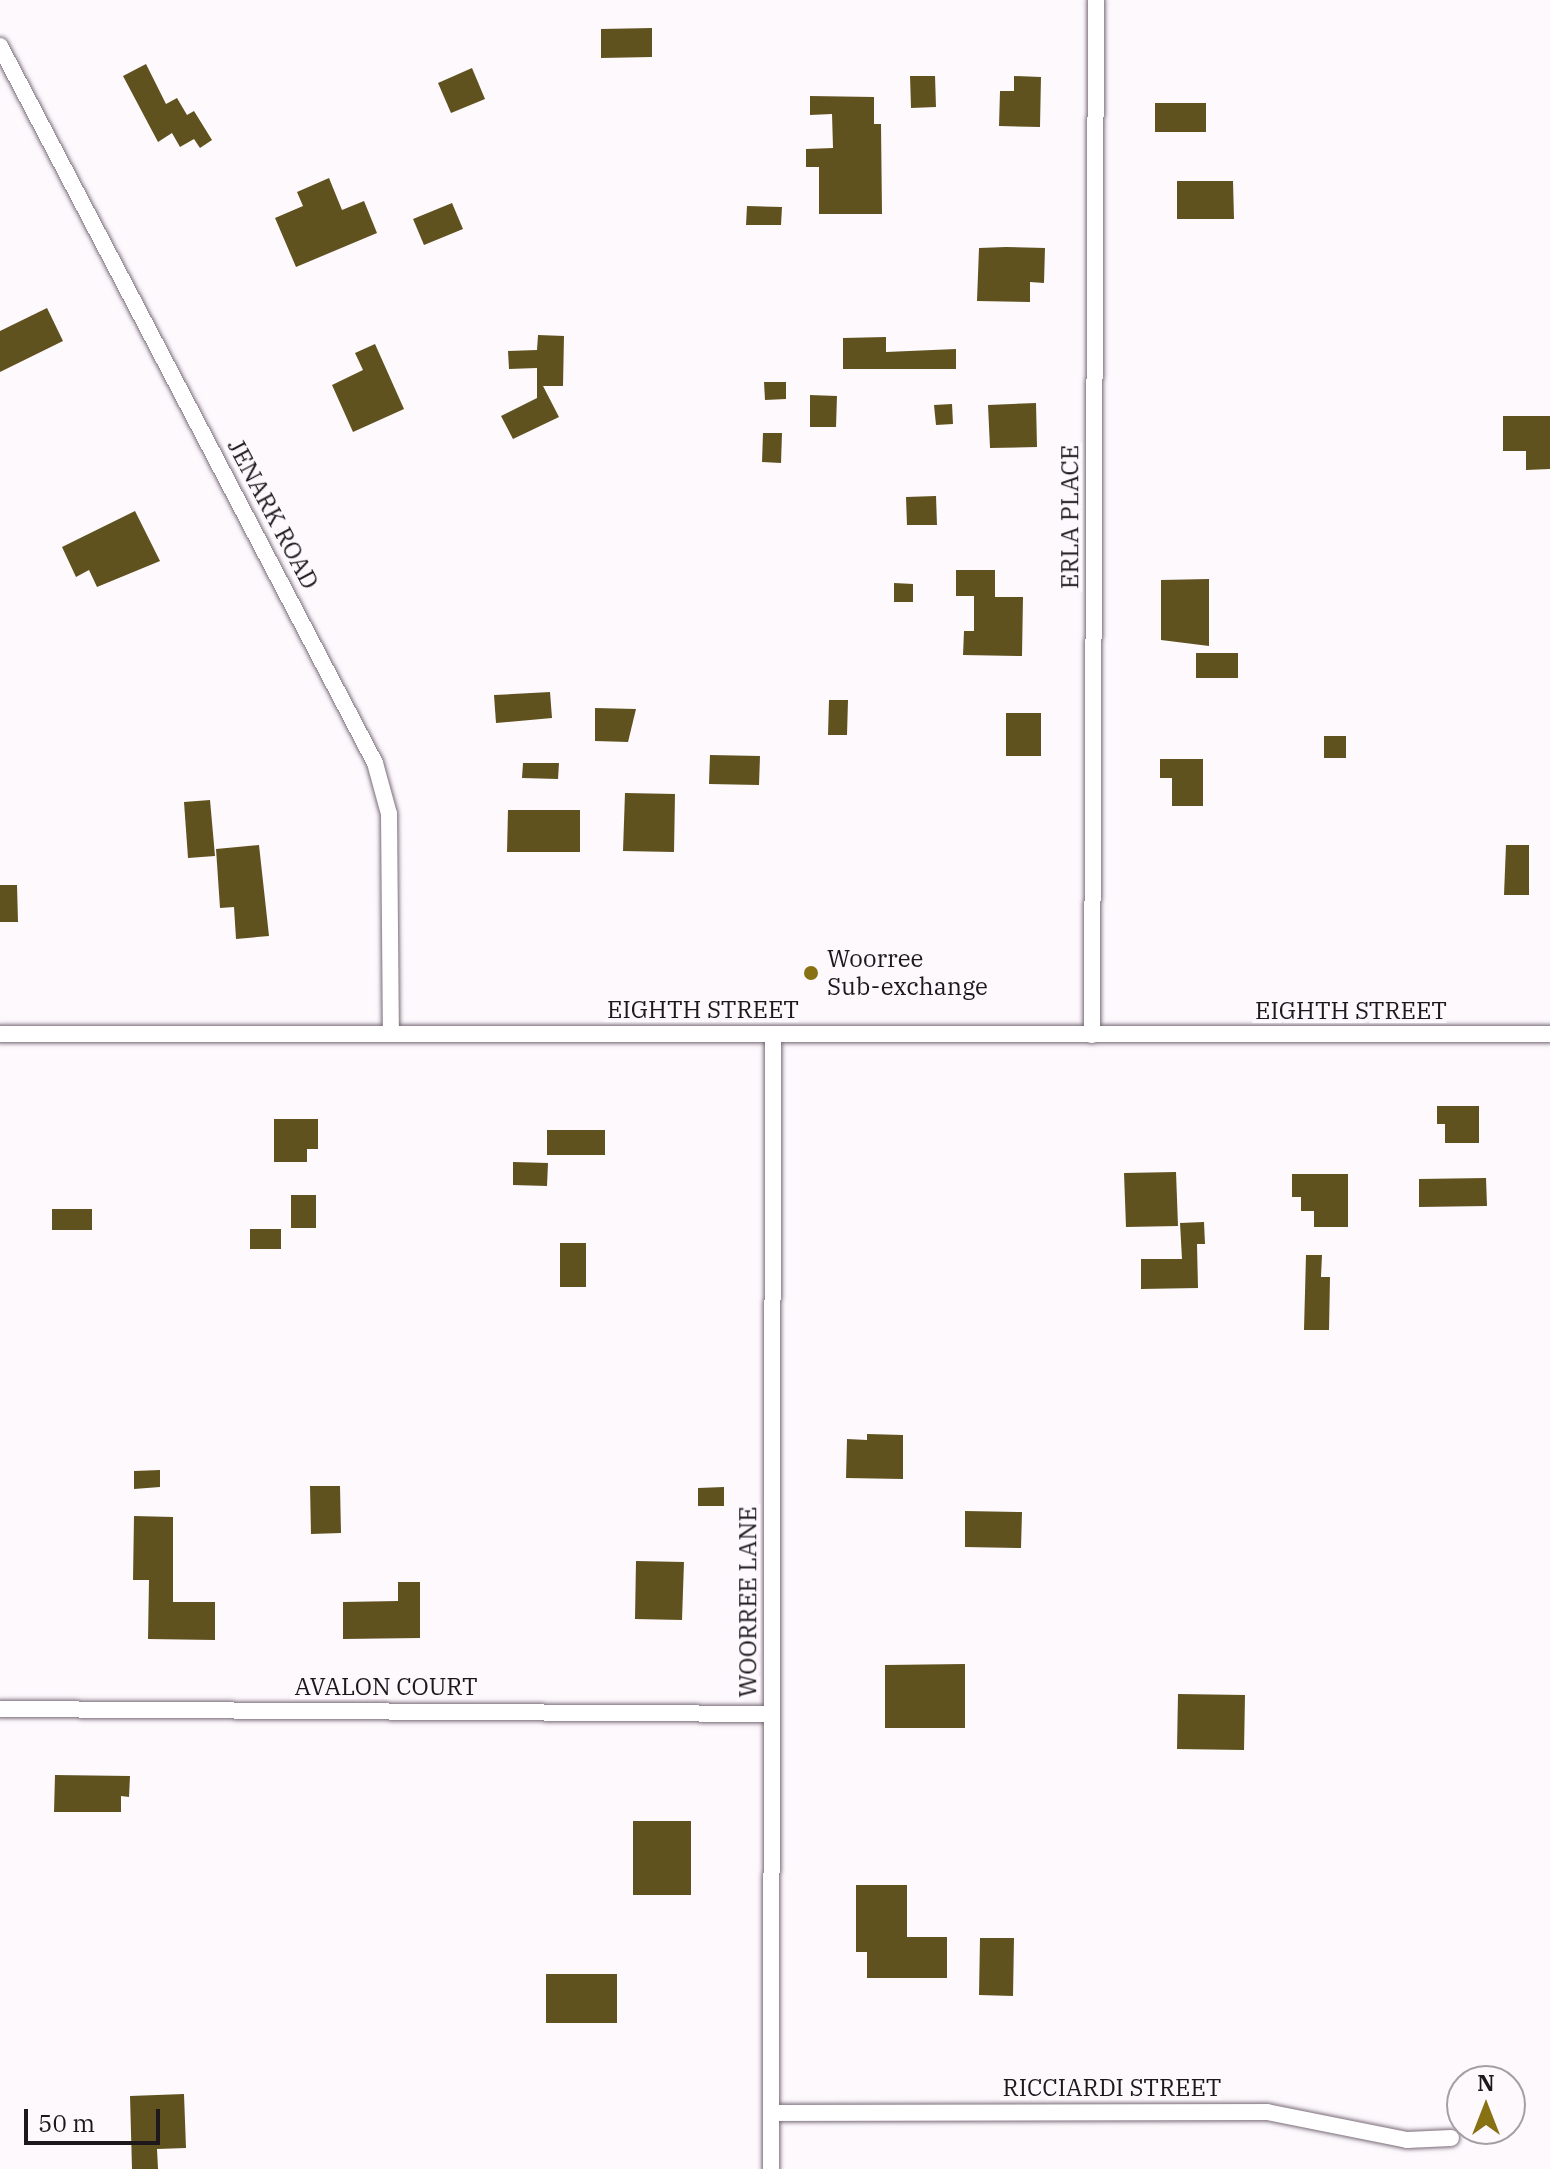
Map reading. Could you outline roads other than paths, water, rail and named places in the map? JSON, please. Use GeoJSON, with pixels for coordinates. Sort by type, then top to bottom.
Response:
{"type":"FeatureCollection","features":[{"type":"Feature","properties":{"kind":"street","name":"ERLA PLACE"},"geometry":{"type":"LineString","coordinates":[[1092,1035],[1096,0]]}},
{"type":"Feature","properties":{"kind":"street","name":"JENARK ROAD"},"geometry":{"type":"LineString","coordinates":[[0,46],[375,763],[389,814],[391,1034]]}},
{"type":"Feature","properties":{"kind":"street","name":"EIGHTH STREET"},"geometry":{"type":"LineString","coordinates":[[0,1034],[1550,1034]]}},
{"type":"Feature","properties":{"kind":"street","name":"WOORREE LANE"},"geometry":{"type":"LineString","coordinates":[[771,2169],[773,1035]]}},
{"type":"Feature","properties":{"kind":"street","name":"AVALON COURT"},"geometry":{"type":"LineString","coordinates":[[0,1709],[771,1714]]}},
{"type":"Feature","properties":{"kind":"street","name":"RICCIARDI STREET"},"geometry":{"type":"LineString","coordinates":[[771,2113],[1267,2112],[1407,2140],[1446,2138]]}},
{"type":"Feature","properties":{"kind":"place","name":"Woorree Sub-exchange"},"geometry":{"type":"Point","coordinates":[811,973]}}]}
